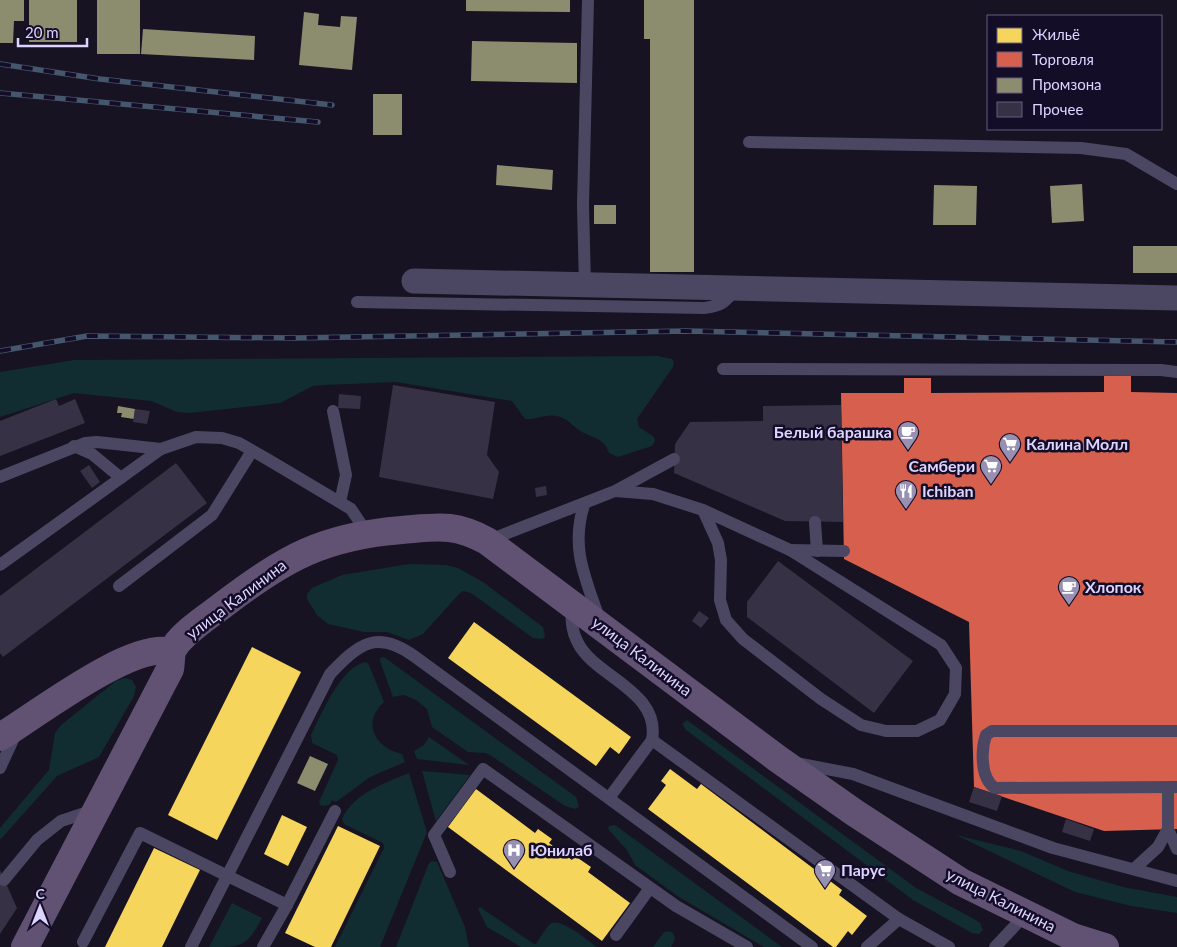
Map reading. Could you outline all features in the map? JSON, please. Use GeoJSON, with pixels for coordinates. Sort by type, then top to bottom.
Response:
{"type":"FeatureCollection","features":[{"type":"Feature","properties":{"kind":"main road","name":"улица Калинина"},"geometry":{"type":"LineString","coordinates":[[26,947],[170,669],[172,652],[190,630],[266,573],[316,546],[367,533],[438,526],[468,531],[487,541],[778,759],[855,813],[961,882],[1073,937],[1104,947]]}},
{"type":"Feature","properties":{"kind":"main road","name":"улица Калинина"},"geometry":{"type":"LineString","coordinates":[[10,731],[87,680],[120,663],[144,653],[165,650],[172,652]]}},
{"type":"Feature","properties":{"kind":"street"},"geometry":{"type":"LineString","coordinates":[[414,281],[1177,298]]}},
{"type":"Feature","properties":{"kind":"lane"},"geometry":{"type":"LineString","coordinates":[[585,285],[583,205],[588,0]]}},
{"type":"Feature","properties":{"kind":"lane"},"geometry":{"type":"LineString","coordinates":[[750,142],[1081,148],[1126,154],[1177,184]]}},
{"type":"Feature","properties":{"kind":"lane"},"geometry":{"type":"LineString","coordinates":[[357,302],[704,308],[718,306],[727,301],[736,287]]}},
{"type":"Feature","properties":{"kind":"lane"},"geometry":{"type":"LineString","coordinates":[[723,369],[1161,370],[1177,372]]}},
{"type":"Feature","properties":{"kind":"lane"},"geometry":{"type":"LineString","coordinates":[[333,411],[346,475],[340,502]]}},
{"type":"Feature","properties":{"kind":"lane"},"geometry":{"type":"LineString","coordinates":[[0,565],[161,449],[188,439],[209,436],[239,443],[340,502],[351,509],[367,533]]}},
{"type":"Feature","properties":{"kind":"lane"},"geometry":{"type":"LineString","coordinates":[[0,477],[74,446],[97,442],[161,449]]}},
{"type":"Feature","properties":{"kind":"lane"},"geometry":{"type":"LineString","coordinates":[[74,446],[92,454],[121,478]]}},
{"type":"Feature","properties":{"kind":"lane"},"geometry":{"type":"LineString","coordinates":[[119,586],[212,515],[252,450]]}},
{"type":"Feature","properties":{"kind":"lane"},"geometry":{"type":"LineString","coordinates":[[487,541],[584,505],[615,491],[674,459]]}},
{"type":"Feature","properties":{"kind":"lane"},"geometry":{"type":"LineString","coordinates":[[615,491],[653,494],[703,510],[790,550],[941,645],[956,668],[955,694],[940,720],[917,731],[886,731],[861,725],[821,699],[743,639],[726,620],[720,600],[721,560],[718,543],[703,510]]}},
{"type":"Feature","properties":{"kind":"lane"},"geometry":{"type":"LineString","coordinates":[[584,505],[578,523],[578,550],[602,626]]}},
{"type":"Feature","properties":{"kind":"lane"},"geometry":{"type":"LineString","coordinates":[[815,522],[817,551]]}},
{"type":"Feature","properties":{"kind":"lane"},"geometry":{"type":"LineString","coordinates":[[790,550],[844,552]]}},
{"type":"Feature","properties":{"kind":"lane"},"geometry":{"type":"LineString","coordinates":[[572,604],[571,624],[578,645],[633,693],[643,704],[652,722],[652,740],[609,798]]}},
{"type":"Feature","properties":{"kind":"lane"},"geometry":{"type":"LineString","coordinates":[[191,947],[330,674],[349,654],[367,644],[380,642],[396,644],[812,947]]}},
{"type":"Feature","properties":{"kind":"lane"},"geometry":{"type":"LineString","coordinates":[[0,768],[10,731]]}},
{"type":"Feature","properties":{"kind":"lane"},"geometry":{"type":"LineString","coordinates":[[1134,869],[1158,847],[1168,829],[1172,787],[995,788],[987,782],[985,776],[984,742],[986,734],[992,731],[1177,731]]}},
{"type":"Feature","properties":{"kind":"lane"},"geometry":{"type":"LineString","coordinates":[[652,740],[899,919],[949,947]]}},
{"type":"Feature","properties":{"kind":"lane"},"geometry":{"type":"LineString","coordinates":[[778,759],[853,774],[1053,848],[1177,881]]}},
{"type":"Feature","properties":{"kind":"lane"},"geometry":{"type":"LineString","coordinates":[[450,872],[434,835],[482,770],[676,906],[747,947]]}},
{"type":"Feature","properties":{"kind":"lane"},"geometry":{"type":"LineString","coordinates":[[4,880],[37,840],[61,821],[99,808]]}},
{"type":"Feature","properties":{"kind":"lane"},"geometry":{"type":"LineString","coordinates":[[263,947],[287,905],[335,811]]}},
{"type":"Feature","properties":{"kind":"lane"},"geometry":{"type":"LineString","coordinates":[[1168,829],[1177,849]]}},
{"type":"Feature","properties":{"kind":"lane"},"geometry":{"type":"LineString","coordinates":[[84,942],[140,833],[287,905]]}},
{"type":"Feature","properties":{"kind":"lane"},"geometry":{"type":"LineString","coordinates":[[616,935],[650,888]]}},
{"type":"Feature","properties":{"kind":"lane"},"geometry":{"type":"LineString","coordinates":[[995,947],[1024,914]]}},
{"type":"Feature","properties":{"kind":"lane"},"geometry":{"type":"LineString","coordinates":[[867,947],[899,919]]}},
{"type":"Feature","properties":{"kind":"green space"},"geometry":{"type":"Polygon","coordinates":[[[658,356],[672,359],[674,362],[673,367],[637,419],[639,427],[654,437],[655,441],[652,446],[618,457],[609,453],[600,441],[560,417],[548,416],[525,419],[512,401],[396,382],[313,386],[280,403],[190,413],[177,412],[151,401],[74,393],[0,417],[0,372],[74,360],[658,356]]]}},
{"type":"Feature","properties":{"kind":"green space"},"geometry":{"type":"Polygon","coordinates":[[[409,564],[446,565],[458,568],[483,582],[543,627],[545,636],[543,639],[533,638],[471,593],[463,591],[423,634],[409,640],[387,632],[364,632],[328,624],[317,615],[307,599],[307,594],[312,588],[342,575],[409,564]]]}},
{"type":"Feature","properties":{"kind":"green space"},"geometry":{"type":"Polygon","coordinates":[[[384,657],[576,797],[579,806],[576,809],[565,806],[490,755],[468,752],[432,727],[427,709],[416,700],[404,695],[393,697],[380,661],[380,658],[384,657]]]}},
{"type":"Feature","properties":{"kind":"green space"},"geometry":{"type":"Polygon","coordinates":[[[366,662],[369,665],[384,702],[373,718],[374,734],[385,746],[402,754],[405,762],[370,777],[336,802],[332,800],[329,805],[321,806],[319,802],[338,760],[337,755],[312,743],[311,735],[326,704],[340,682],[357,665],[366,662]]]}},
{"type":"Feature","properties":{"kind":"green space"},"geometry":{"type":"Polygon","coordinates":[[[125,678],[132,680],[136,687],[134,696],[99,757],[57,776],[0,840],[0,828],[49,770],[55,733],[61,725],[116,681],[125,678]]]}},
{"type":"Feature","properties":{"kind":"green space"},"geometry":{"type":"Polygon","coordinates":[[[687,720],[916,888],[974,919],[980,923],[983,930],[979,934],[972,933],[913,900],[686,730],[682,724],[687,720]]]}},
{"type":"Feature","properties":{"kind":"green space"},"geometry":{"type":"Polygon","coordinates":[[[429,737],[469,765],[417,759],[414,751],[424,745],[429,737]]]}},
{"type":"Feature","properties":{"kind":"green space"},"geometry":{"type":"Polygon","coordinates":[[[422,771],[470,775],[436,821],[422,771]]]}},
{"type":"Feature","properties":{"kind":"green space"},"geometry":{"type":"Polygon","coordinates":[[[409,773],[427,832],[380,947],[335,947],[384,848],[383,843],[344,824],[342,819],[354,802],[370,790],[409,773]]]}},
{"type":"Feature","properties":{"kind":"green space"},"geometry":{"type":"Polygon","coordinates":[[[615,825],[782,947],[764,947],[679,897],[635,865],[627,850],[608,829],[609,826],[615,825]]]}},
{"type":"Feature","properties":{"kind":"green space"},"geometry":{"type":"Polygon","coordinates":[[[956,835],[1021,851],[1068,871],[1123,887],[1177,897],[1177,913],[1131,906],[1075,892],[956,835]]]}},
{"type":"Feature","properties":{"kind":"green space"},"geometry":{"type":"Polygon","coordinates":[[[432,861],[437,862],[465,927],[469,947],[396,947],[429,863],[432,861]]]}},
{"type":"Feature","properties":{"kind":"green space"},"geometry":{"type":"Polygon","coordinates":[[[232,903],[262,918],[252,935],[242,943],[229,947],[209,947],[232,903]]]}},
{"type":"Feature","properties":{"kind":"green space"},"geometry":{"type":"Polygon","coordinates":[[[480,907],[534,944],[536,944],[550,924],[555,922],[567,926],[597,947],[521,947],[487,927],[478,909],[480,907]]]}},
{"type":"Feature","properties":{"kind":"green space"},"geometry":{"type":"Polygon","coordinates":[[[669,931],[673,933],[675,939],[671,947],[653,947],[664,932],[669,931]]]}},
{"type":"Feature","properties":{"kind":"building: Жильё"},"geometry":{"type":"Polygon","coordinates":[[[474,622],[631,737],[619,754],[610,747],[596,766],[448,658],[474,622]]]}},
{"type":"Feature","properties":{"kind":"building: Жильё"},"geometry":{"type":"Polygon","coordinates":[[[252,647],[301,672],[217,840],[168,815],[252,647]]]}},
{"type":"Feature","properties":{"kind":"building: Жильё"},"geometry":{"type":"Polygon","coordinates":[[[670,769],[697,789],[701,784],[842,890],[839,895],[867,916],[852,935],[848,931],[836,947],[833,947],[648,809],[666,785],[661,781],[670,769]]]}},
{"type":"Feature","properties":{"kind":"building: Жильё"},"geometry":{"type":"Polygon","coordinates":[[[476,789],[535,833],[538,829],[552,839],[549,843],[572,860],[575,856],[591,867],[588,872],[630,903],[602,941],[448,827],[476,789]]]}},
{"type":"Feature","properties":{"kind":"building: Жильё"},"geometry":{"type":"Polygon","coordinates":[[[282,815],[307,827],[288,866],[264,854],[282,815]]]}},
{"type":"Feature","properties":{"kind":"building: Жильё"},"geometry":{"type":"Polygon","coordinates":[[[338,826],[380,846],[331,947],[315,947],[285,933],[338,826]]]}},
{"type":"Feature","properties":{"kind":"building: Жильё"},"geometry":{"type":"Polygon","coordinates":[[[154,848],[200,870],[162,947],[105,947],[154,848]]]}},
{"type":"Feature","properties":{"kind":"building: Торговля","name":"Калина Молл"},"geometry":{"type":"Polygon","coordinates":[[[1104,376],[1131,376],[1131,392],[1177,393],[1177,829],[1104,831],[974,787],[969,622],[844,559],[841,393],[904,393],[904,378],[931,378],[931,393],[1104,392],[1104,376]]]}},
{"type":"Feature","properties":{"kind":"building: Промзона"},"geometry":{"type":"Polygon","coordinates":[[[0,0],[24,0],[24,21],[14,21],[13,43],[0,43],[0,0]]]}},
{"type":"Feature","properties":{"kind":"building: Промзона"},"geometry":{"type":"Polygon","coordinates":[[[29,0],[77,0],[77,42],[29,42],[29,0]]]}},
{"type":"Feature","properties":{"kind":"building: Промзона"},"geometry":{"type":"Polygon","coordinates":[[[97,0],[140,0],[140,54],[97,54],[97,0]]]}},
{"type":"Feature","properties":{"kind":"building: Промзона"},"geometry":{"type":"Polygon","coordinates":[[[466,0],[570,0],[570,12],[466,11],[466,0]]]}},
{"type":"Feature","properties":{"kind":"building: Промзона"},"geometry":{"type":"Polygon","coordinates":[[[644,0],[694,0],[694,272],[650,272],[650,39],[644,39],[644,0]]]}},
{"type":"Feature","properties":{"kind":"building: Промзона"},"geometry":{"type":"Polygon","coordinates":[[[304,12],[319,14],[318,25],[340,27],[341,16],[357,17],[352,70],[299,65],[304,12]]]}},
{"type":"Feature","properties":{"kind":"building: Промзона"},"geometry":{"type":"Polygon","coordinates":[[[143,29],[255,36],[254,60],[141,54],[143,29]]]}},
{"type":"Feature","properties":{"kind":"building: Промзона"},"geometry":{"type":"Polygon","coordinates":[[[472,41],[577,43],[577,83],[471,81],[472,41]]]}},
{"type":"Feature","properties":{"kind":"building: Промзона"},"geometry":{"type":"Polygon","coordinates":[[[373,94],[402,94],[402,135],[373,135],[373,94]]]}},
{"type":"Feature","properties":{"kind":"building: Промзона"},"geometry":{"type":"Polygon","coordinates":[[[497,165],[553,170],[552,190],[496,185],[497,165]]]}},
{"type":"Feature","properties":{"kind":"building: Промзона"},"geometry":{"type":"Polygon","coordinates":[[[1082,184],[1084,221],[1052,223],[1050,186],[1082,184]]]}},
{"type":"Feature","properties":{"kind":"building: Промзона"},"geometry":{"type":"Polygon","coordinates":[[[934,185],[977,186],[976,225],[933,225],[934,185]]]}},
{"type":"Feature","properties":{"kind":"building: Промзона"},"geometry":{"type":"Polygon","coordinates":[[[594,205],[616,205],[616,224],[594,224],[594,205]]]}},
{"type":"Feature","properties":{"kind":"building: Промзона"},"geometry":{"type":"Polygon","coordinates":[[[1133,246],[1177,246],[1177,273],[1133,273],[1133,246]]]}},
{"type":"Feature","properties":{"kind":"building: Промзона"},"geometry":{"type":"Polygon","coordinates":[[[118,406],[135,409],[134,419],[121,417],[122,413],[117,413],[118,406]]]}},
{"type":"Feature","properties":{"kind":"building: Промзона"},"geometry":{"type":"Polygon","coordinates":[[[310,756],[328,764],[315,791],[297,783],[310,756]]]}},
{"type":"Feature","properties":{"kind":"building: Прочее"},"geometry":{"type":"Polygon","coordinates":[[[393,385],[495,402],[487,455],[499,472],[493,499],[379,477],[393,385]]]}},
{"type":"Feature","properties":{"kind":"building: Прочее"},"geometry":{"type":"Polygon","coordinates":[[[339,394],[361,396],[360,409],[338,408],[339,394]]]}},
{"type":"Feature","properties":{"kind":"building: Прочее"},"geometry":{"type":"Polygon","coordinates":[[[56,399],[59,406],[75,399],[85,423],[0,456],[0,421],[56,399]]]}},
{"type":"Feature","properties":{"kind":"building: Прочее"},"geometry":{"type":"Polygon","coordinates":[[[841,405],[843,522],[785,521],[674,473],[675,444],[690,422],[763,421],[763,406],[841,405]]]}},
{"type":"Feature","properties":{"kind":"building: Прочее"},"geometry":{"type":"Polygon","coordinates":[[[135,409],[150,411],[147,424],[133,422],[135,409]]]}},
{"type":"Feature","properties":{"kind":"building: Прочее"},"geometry":{"type":"Polygon","coordinates":[[[176,463],[207,503],[3,657],[0,653],[0,596],[176,463]]]}},
{"type":"Feature","properties":{"kind":"building: Прочее"},"geometry":{"type":"Polygon","coordinates":[[[89,465],[100,482],[92,488],[80,471],[89,465]]]}},
{"type":"Feature","properties":{"kind":"building: Прочее"},"geometry":{"type":"Polygon","coordinates":[[[546,486],[547,495],[536,497],[535,488],[546,486]]]}},
{"type":"Feature","properties":{"kind":"building: Прочее"},"geometry":{"type":"Polygon","coordinates":[[[778,561],[913,661],[874,713],[747,617],[747,602],[778,561]]]}},
{"type":"Feature","properties":{"kind":"building: Прочее"},"geometry":{"type":"Polygon","coordinates":[[[699,611],[709,618],[701,628],[692,621],[699,611]]]}},
{"type":"Feature","properties":{"kind":"building: Прочее"},"geometry":{"type":"Polygon","coordinates":[[[974,787],[1002,796],[997,811],[969,802],[974,787]]]}},
{"type":"Feature","properties":{"kind":"building: Прочее"},"geometry":{"type":"Polygon","coordinates":[[[1066,819],[1094,829],[1090,841],[1062,832],[1066,819]]]}},
{"type":"Feature","properties":{"kind":"building: Прочее"},"geometry":{"type":"Polygon","coordinates":[[[0,870],[17,908],[0,934],[0,870]]]}},
{"type":"Feature","properties":{"kind":"railway"},"geometry":{"type":"LineString","coordinates":[[0,64],[100,79],[332,105]]}},
{"type":"Feature","properties":{"kind":"railway"},"geometry":{"type":"LineString","coordinates":[[0,93],[318,122]]}},
{"type":"Feature","properties":{"kind":"railway"},"geometry":{"type":"LineString","coordinates":[[0,351],[87,336],[294,338],[686,331],[1177,342]]}},
{"type":"Feature","properties":{"kind":"place","name":"Белый барашка"},"geometry":{"type":"Point","coordinates":[908,451]}},
{"type":"Feature","properties":{"kind":"place","name":"Калина Молл"},"geometry":{"type":"Point","coordinates":[1010,463]}},
{"type":"Feature","properties":{"kind":"place","name":"Самбери"},"geometry":{"type":"Point","coordinates":[991,485]}},
{"type":"Feature","properties":{"kind":"place","name":"Ichiban"},"geometry":{"type":"Point","coordinates":[906,510]}},
{"type":"Feature","properties":{"kind":"place","name":"Хлопок"},"geometry":{"type":"Point","coordinates":[1069,606]}},
{"type":"Feature","properties":{"kind":"place","name":"Юнилаб"},"geometry":{"type":"Point","coordinates":[514,869]}},
{"type":"Feature","properties":{"kind":"place","name":"Парус"},"geometry":{"type":"Point","coordinates":[825,889]}}]}
